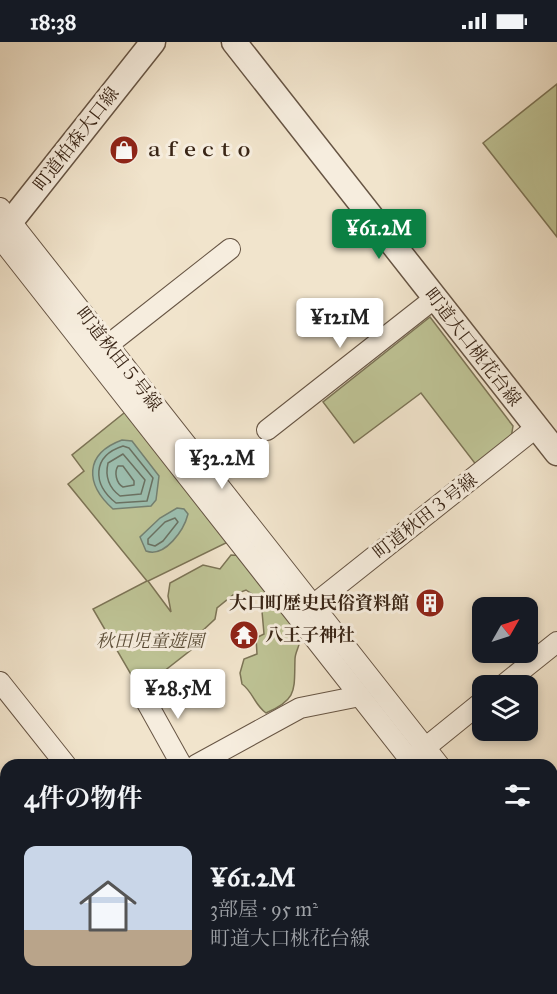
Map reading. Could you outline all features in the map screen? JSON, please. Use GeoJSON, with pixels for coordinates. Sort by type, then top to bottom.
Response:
{"type":"FeatureCollection","features":[{"type":"Feature","properties":{"kind":"street","name":"町道大口桃花台線"},"geometry":{"type":"LineString","coordinates":[[234,42],[557,453]]}},
{"type":"Feature","properties":{"kind":"street","name":"町道柏森大口線"},"geometry":{"type":"LineString","coordinates":[[3,226],[150,43]]}},
{"type":"Feature","properties":{"kind":"street"},"geometry":{"type":"LineString","coordinates":[[3,226],[360,696],[413,759],[472,710]]}},
{"type":"Feature","properties":{"kind":"street","name":"町道秋田５号線"},"geometry":{"type":"LineString","coordinates":[[3,226],[108,345],[313,604],[413,759]]}},
{"type":"Feature","properties":{"kind":"street"},"geometry":{"type":"LineString","coordinates":[[108,345],[230,249]]}},
{"type":"Feature","properties":{"kind":"street"},"geometry":{"type":"LineString","coordinates":[[267,430],[435,298]]}},
{"type":"Feature","properties":{"kind":"street","name":"町道秋田３号線"},"geometry":{"type":"LineString","coordinates":[[313,604],[537,427]]}},
{"type":"Feature","properties":{"kind":"street"},"geometry":{"type":"LineString","coordinates":[[516,675],[557,642]]}},
{"type":"Feature","properties":{"kind":"street"},"geometry":{"type":"LineString","coordinates":[[0,682],[61,759]]}},
{"type":"Feature","properties":{"kind":"street"},"geometry":{"type":"LineString","coordinates":[[142,694],[181,759]]}},
{"type":"Feature","properties":{"kind":"street"},"geometry":{"type":"LineString","coordinates":[[197,759],[300,708],[360,696]]}},
{"type":"Feature","properties":{"kind":"green space"},"geometry":{"type":"Polygon","coordinates":[[[557,84],[557,237],[483,143],[557,84]]]}},
{"type":"Feature","properties":{"kind":"green space"},"geometry":{"type":"Polygon","coordinates":[[[430,317],[513,426],[511,438],[477,466],[421,393],[354,443],[323,402],[430,317]]]}},
{"type":"Feature","properties":{"kind":"green space","name":"秋田児童遊園"},"geometry":{"type":"Polygon","coordinates":[[[129,409],[232,540],[148,581],[171,612],[168,596],[170,583],[203,565],[220,569],[231,555],[248,556],[302,621],[301,636],[295,657],[295,679],[292,692],[284,703],[266,713],[242,684],[240,673],[244,659],[257,654],[256,638],[264,634],[261,600],[246,590],[233,595],[217,608],[215,619],[201,632],[188,635],[196,646],[140,690],[93,609],[147,581],[68,484],[84,471],[72,455],[129,409]]]}},
{"type":"Feature","properties":{"kind":"water"},"geometry":{"type":"Polygon","coordinates":[[[122,440],[132,441],[159,476],[156,500],[151,506],[113,509],[97,490],[93,470],[95,461],[110,446],[122,440]]]}},
{"type":"Feature","properties":{"kind":"water"},"geometry":{"type":"Polygon","coordinates":[[[177,508],[184,509],[188,514],[178,535],[167,547],[153,552],[146,551],[140,537],[160,518],[177,508]]]}},
{"type":"Feature","properties":{"kind":"place","name":"ａｆｅｃｔｏ"},"geometry":{"type":"Point","coordinates":[124,150]}},
{"type":"Feature","properties":{"kind":"place","name":"大口町歴史民俗資料館"},"geometry":{"type":"Point","coordinates":[430,603]}},
{"type":"Feature","properties":{"kind":"place","name":"八王子神社"},"geometry":{"type":"Point","coordinates":[244,635]}}]}
